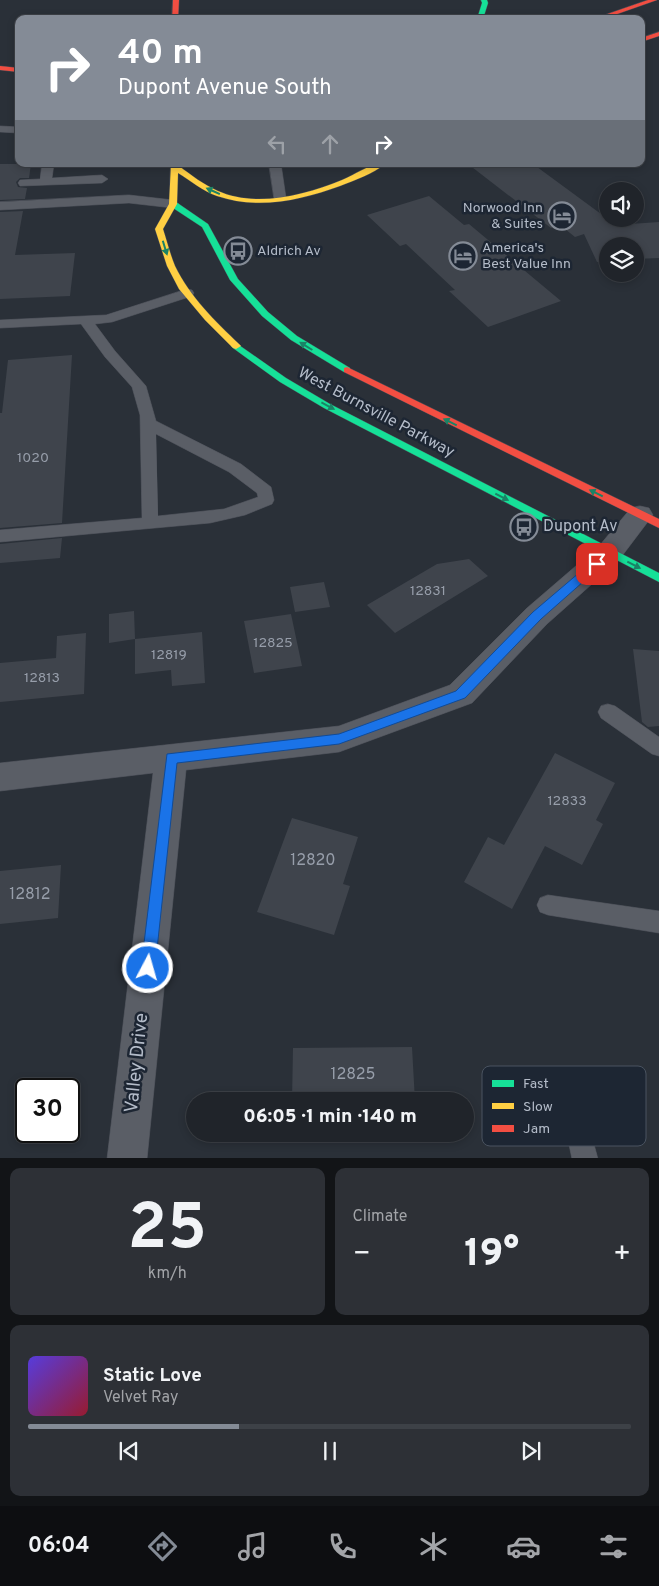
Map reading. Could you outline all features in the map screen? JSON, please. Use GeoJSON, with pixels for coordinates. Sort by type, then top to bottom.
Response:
{"type":"FeatureCollection","features":[{"type":"Feature","properties":{"kind":"main road"},"geometry":{"type":"LineString","coordinates":[[176,0],[176,15]]}},
{"type":"Feature","properties":{"kind":"main road"},"geometry":{"type":"LineString","coordinates":[[481,15],[485,3],[484,0]]}},
{"type":"Feature","properties":{"kind":"main road"},"geometry":{"type":"LineString","coordinates":[[608,15],[654,0]]}},
{"type":"Feature","properties":{"kind":"main road"},"geometry":{"type":"LineString","coordinates":[[645,39],[659,34]]}},
{"type":"Feature","properties":{"kind":"main road"},"geometry":{"type":"LineString","coordinates":[[0,68],[15,70]]}},
{"type":"Feature","properties":{"kind":"main road","name":"West Burnsville Parkway"},"geometry":{"type":"LineString","coordinates":[[175,167],[174,204],[160,229],[171,266],[187,293],[219,330],[252,359],[290,386],[659,578]]}},
{"type":"Feature","properties":{"kind":"main road"},"geometry":{"type":"LineString","coordinates":[[178,167],[202,186],[222,195],[258,201],[280,198],[348,181],[375,167]]}},
{"type":"Feature","properties":{"kind":"main road"},"geometry":{"type":"LineString","coordinates":[[227,210],[246,207],[258,201]]}},
{"type":"Feature","properties":{"kind":"main road"},"geometry":{"type":"LineString","coordinates":[[174,204],[196,207]]}},
{"type":"Feature","properties":{"kind":"main road","name":"West Burnsville Parkway"},"geometry":{"type":"LineString","coordinates":[[174,204],[205,226],[218,254],[234,280],[266,314],[294,338],[337,365],[649,519]]}},
{"type":"Feature","properties":{"kind":"street"},"geometry":{"type":"LineString","coordinates":[[0,777],[339,739],[461,694],[537,616],[649,519]]}},
{"type":"Feature","properties":{"kind":"street","name":"Valley Drive"},"geometry":{"type":"LineString","coordinates":[[127,1158],[172,758]]}},
{"type":"Feature","properties":{"kind":"lane"},"geometry":{"type":"LineString","coordinates":[[0,129],[15,130]]}},
{"type":"Feature","properties":{"kind":"lane"},"geometry":{"type":"LineString","coordinates":[[45,182],[48,167]]}},
{"type":"Feature","properties":{"kind":"lane"},"geometry":{"type":"LineString","coordinates":[[99,201],[104,167]]}},
{"type":"Feature","properties":{"kind":"lane"},"geometry":{"type":"LineString","coordinates":[[275,167],[280,198]]}},
{"type":"Feature","properties":{"kind":"lane"},"geometry":{"type":"LineString","coordinates":[[24,183],[45,182],[71,176],[102,179]]}},
{"type":"Feature","properties":{"kind":"lane"},"geometry":{"type":"LineString","coordinates":[[0,206],[129,199],[174,204]]}},
{"type":"Feature","properties":{"kind":"lane"},"geometry":{"type":"LineString","coordinates":[[0,324],[107,319],[187,293]]}},
{"type":"Feature","properties":{"kind":"lane"},"geometry":{"type":"LineString","coordinates":[[86,321],[110,354],[139,386],[148,415],[150,523]]}},
{"type":"Feature","properties":{"kind":"lane"},"geometry":{"type":"LineString","coordinates":[[0,536],[219,515],[252,508],[266,500],[265,491],[235,468],[148,423]]}},
{"type":"Feature","properties":{"kind":"lane"},"geometry":{"type":"LineString","coordinates":[[608,712],[659,748]]}},
{"type":"Feature","properties":{"kind":"lane"},"geometry":{"type":"LineString","coordinates":[[548,905],[659,922]]}},
{"type":"Feature","properties":{"kind":"building"},"geometry":{"type":"Polygon","coordinates":[[[0,164],[15,164],[15,167],[31,167],[29,178],[20,178],[16,182],[18,187],[27,188],[25,199],[0,200],[0,164]]]}},
{"type":"Feature","properties":{"kind":"building","name":"Norwood Inn & Suites"},"geometry":{"type":"Polygon","coordinates":[[[472,167],[537,167],[599,213],[599,227],[644,227],[644,223],[659,222],[659,258],[644,259],[644,237],[599,237],[599,262],[597,262],[584,234],[575,237],[560,225],[551,228],[472,167]]]}},
{"type":"Feature","properties":{"kind":"building","name":"America's Best Value Inn"},"geometry":{"type":"Polygon","coordinates":[[[429,196],[464,225],[469,224],[561,301],[488,327],[449,291],[455,290],[406,244],[400,246],[367,215],[429,196]]]}},
{"type":"Feature","properties":{"kind":"building"},"geometry":{"type":"Polygon","coordinates":[[[23,211],[15,255],[75,253],[70,296],[0,299],[0,212],[23,211]]]}},
{"type":"Feature","properties":{"kind":"building"},"geometry":{"type":"Polygon","coordinates":[[[72,355],[62,523],[0,528],[0,413],[2,413],[8,360],[72,355]]]}},
{"type":"Feature","properties":{"kind":"building"},"geometry":{"type":"Polygon","coordinates":[[[62,538],[60,558],[0,563],[0,544],[62,538]]]}},
{"type":"Feature","properties":{"kind":"building"},"geometry":{"type":"Polygon","coordinates":[[[469,559],[488,576],[395,633],[367,605],[437,564],[469,559]]]}},
{"type":"Feature","properties":{"kind":"building"},"geometry":{"type":"Polygon","coordinates":[[[324,582],[330,607],[295,612],[290,587],[324,582]]]}},
{"type":"Feature","properties":{"kind":"building"},"geometry":{"type":"Polygon","coordinates":[[[134,611],[135,639],[109,643],[109,614],[134,611]]]}},
{"type":"Feature","properties":{"kind":"building"},"geometry":{"type":"Polygon","coordinates":[[[291,614],[302,666],[254,673],[244,621],[291,614]]]}},
{"type":"Feature","properties":{"kind":"building"},"geometry":{"type":"Polygon","coordinates":[[[202,632],[205,683],[172,686],[171,670],[135,674],[135,639],[202,632]]]}},
{"type":"Feature","properties":{"kind":"building"},"geometry":{"type":"Polygon","coordinates":[[[86,633],[84,694],[0,702],[0,663],[56,658],[57,636],[86,633]]]}},
{"type":"Feature","properties":{"kind":"building"},"geometry":{"type":"Polygon","coordinates":[[[633,649],[659,651],[659,726],[648,727],[642,722],[633,649]]]}},
{"type":"Feature","properties":{"kind":"building"},"geometry":{"type":"Polygon","coordinates":[[[555,753],[615,783],[596,820],[603,824],[582,865],[545,846],[512,909],[464,882],[488,837],[504,845],[555,753]]]}},
{"type":"Feature","properties":{"kind":"building"},"geometry":{"type":"Polygon","coordinates":[[[292,818],[358,837],[343,884],[350,886],[334,935],[257,912],[292,818]]]}},
{"type":"Feature","properties":{"kind":"building"},"geometry":{"type":"Polygon","coordinates":[[[61,865],[58,918],[0,924],[0,871],[61,865]]]}},
{"type":"Feature","properties":{"kind":"building"},"geometry":{"type":"Polygon","coordinates":[[[412,1047],[414,1092],[292,1092],[293,1048],[412,1047]]]}},
{"type":"Feature","properties":{"kind":"traffic: fast"},"geometry":{"type":"LineString","coordinates":[[481,15],[485,3],[484,0]]}},
{"type":"Feature","properties":{"kind":"traffic: fast"},"geometry":{"type":"LineString","coordinates":[[173,204],[205,226],[234,280],[265,314],[294,338],[347,370]]}},
{"type":"Feature","properties":{"kind":"traffic: fast"},"geometry":{"type":"LineString","coordinates":[[236,346],[283,380],[327,406],[659,578]]}},
{"type":"Feature","properties":{"kind":"traffic: slow"},"geometry":{"type":"LineString","coordinates":[[175,167],[173,204],[159,229],[171,266],[191,299],[208,319],[236,346]]}},
{"type":"Feature","properties":{"kind":"traffic: slow"},"geometry":{"type":"LineString","coordinates":[[175,167],[203,186],[221,195],[240,200],[261,201],[304,195],[325,189],[375,167]]}},
{"type":"Feature","properties":{"kind":"traffic: jam"},"geometry":{"type":"LineString","coordinates":[[175,15],[176,0]]}},
{"type":"Feature","properties":{"kind":"traffic: jam"},"geometry":{"type":"LineString","coordinates":[[608,15],[654,0]]}},
{"type":"Feature","properties":{"kind":"traffic: jam"},"geometry":{"type":"LineString","coordinates":[[645,39],[659,34]]}},
{"type":"Feature","properties":{"kind":"traffic: jam"},"geometry":{"type":"LineString","coordinates":[[0,68],[15,70]]}},
{"type":"Feature","properties":{"kind":"traffic: jam"},"geometry":{"type":"LineString","coordinates":[[347,370],[659,524]]}},
{"type":"Feature","properties":{"kind":"place","name":"Norwood Inn & Suites"},"geometry":{"type":"Point","coordinates":[562,216]}},
{"type":"Feature","properties":{"kind":"place","name":"Aldrich Av"},"geometry":{"type":"Point","coordinates":[238,251]}},
{"type":"Feature","properties":{"kind":"place","name":"America's Best Value Inn"},"geometry":{"type":"Point","coordinates":[463,256]}},
{"type":"Feature","properties":{"kind":"place","name":"Dupont Av"},"geometry":{"type":"Point","coordinates":[524,527]}},
{"type":"Feature","properties":{"kind":"route"},"geometry":{"type":"LineString","coordinates":[[148,968],[172,758],[339,739],[461,694],[537,616],[597,564]]}}]}
